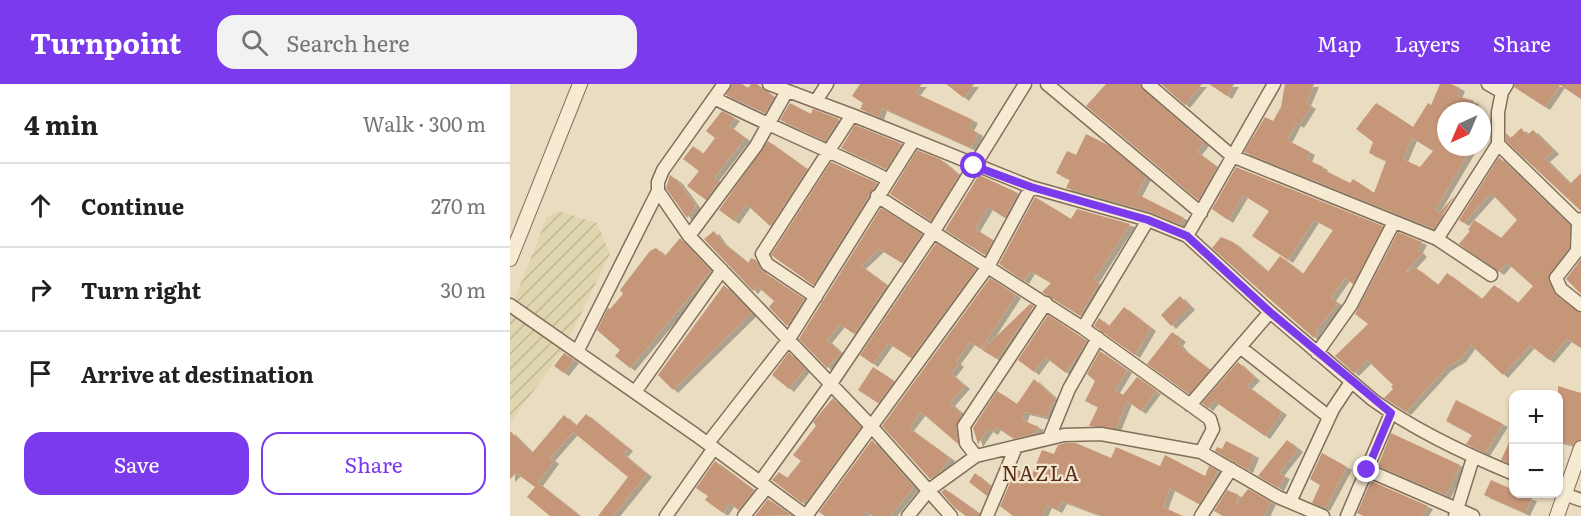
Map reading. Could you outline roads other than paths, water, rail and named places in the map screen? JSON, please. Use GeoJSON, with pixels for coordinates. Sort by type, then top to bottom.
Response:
{"type":"FeatureCollection","features":[{"type":"Feature","properties":{"kind":"street"},"geometry":{"type":"LineString","coordinates":[[510,259],[580,84]]}},
{"type":"Feature","properties":{"kind":"street"},"geometry":{"type":"LineString","coordinates":[[577,352],[658,191],[658,182],[663,170],[724,84]]}},
{"type":"Feature","properties":{"kind":"street"},"geometry":{"type":"LineString","coordinates":[[816,101],[827,84]]}},
{"type":"Feature","properties":{"kind":"street"},"geometry":{"type":"LineString","coordinates":[[744,516],[934,231],[1025,84]]}},
{"type":"Feature","properties":{"kind":"street"},"geometry":{"type":"LineString","coordinates":[[1047,84],[1201,213]]}},
{"type":"Feature","properties":{"kind":"street"},"geometry":{"type":"LineString","coordinates":[[1148,84],[1232,156],[1364,209],[1393,224],[1437,239],[1491,276]]}},
{"type":"Feature","properties":{"kind":"street"},"geometry":{"type":"LineString","coordinates":[[1187,236],[1274,84]]}},
{"type":"Feature","properties":{"kind":"street"},"geometry":{"type":"LineString","coordinates":[[1437,239],[1498,144],[1498,112],[1505,88],[1488,84]]}},
{"type":"Feature","properties":{"kind":"street"},"geometry":{"type":"LineString","coordinates":[[689,236],[768,126],[777,86],[1031,187],[1148,220],[1187,236],[1317,353],[1391,413],[1473,458],[1509,472]]}},
{"type":"Feature","properties":{"kind":"street"},"geometry":{"type":"LineString","coordinates":[[714,98],[768,126],[829,150],[889,180]]}},
{"type":"Feature","properties":{"kind":"street"},"geometry":{"type":"LineString","coordinates":[[816,297],[767,264],[762,254],[852,114]]}},
{"type":"Feature","properties":{"kind":"street"},"geometry":{"type":"LineString","coordinates":[[666,516],[711,445],[789,339],[914,140]]}},
{"type":"Feature","properties":{"kind":"street"},"geometry":{"type":"LineString","coordinates":[[1498,144],[1580,220],[1577,251],[1559,273],[1557,284],[1581,305]]}},
{"type":"Feature","properties":{"kind":"street"},"geometry":{"type":"LineString","coordinates":[[510,305],[711,445],[806,516],[989,265],[1031,187]]}},
{"type":"Feature","properties":{"kind":"street"},"geometry":{"type":"LineString","coordinates":[[658,191],[689,236],[789,339],[830,385],[872,426],[951,516]]}},
{"type":"Feature","properties":{"kind":"street"},"geometry":{"type":"LineString","coordinates":[[877,196],[1046,303],[1190,405],[1213,424],[1201,452]]}},
{"type":"Feature","properties":{"kind":"street"},"geometry":{"type":"LineString","coordinates":[[1083,328],[1148,220]]}},
{"type":"Feature","properties":{"kind":"street"},"geometry":{"type":"LineString","coordinates":[[1317,353],[1351,305],[1393,224]]}},
{"type":"Feature","properties":{"kind":"street"},"geometry":{"type":"LineString","coordinates":[[635,392],[722,270]]}},
{"type":"Feature","properties":{"kind":"street"},"geometry":{"type":"LineString","coordinates":[[976,456],[966,443],[964,426],[1046,303]]}},
{"type":"Feature","properties":{"kind":"street"},"geometry":{"type":"LineString","coordinates":[[1190,405],[1270,312]]}},
{"type":"Feature","properties":{"kind":"street"},"geometry":{"type":"LineString","coordinates":[[1048,438],[1069,389],[1098,338]]}},
{"type":"Feature","properties":{"kind":"street"},"geometry":{"type":"LineString","coordinates":[[1240,347],[1329,417]]}},
{"type":"Feature","properties":{"kind":"street"},"geometry":{"type":"LineString","coordinates":[[1290,502],[1329,417],[1351,381]]}},
{"type":"Feature","properties":{"kind":"street"},"geometry":{"type":"LineString","coordinates":[[1347,516],[1391,413]]}},
{"type":"Feature","properties":{"kind":"street"},"geometry":{"type":"LineString","coordinates":[[908,516],[929,490],[976,456],[1048,438],[1101,434],[1201,452],[1290,502],[1323,516]]}},
{"type":"Feature","properties":{"kind":"street"},"geometry":{"type":"LineString","coordinates":[[987,516],[1016,447]]}},
{"type":"Feature","properties":{"kind":"street"},"geometry":{"type":"LineString","coordinates":[[1563,488],[1581,448]]}},
{"type":"Feature","properties":{"kind":"street"},"geometry":{"type":"LineString","coordinates":[[1456,512],[1473,458]]}},
{"type":"Feature","properties":{"kind":"street"},"geometry":{"type":"LineString","coordinates":[[1201,516],[1231,469]]}},
{"type":"Feature","properties":{"kind":"street"},"geometry":{"type":"LineString","coordinates":[[1367,470],[1456,512],[1473,516]]}},
{"type":"Feature","properties":{"kind":"street"},"geometry":{"type":"LineString","coordinates":[[1563,493],[1581,500]]}},
{"type":"Feature","properties":{"kind":"street"},"geometry":{"type":"LineString","coordinates":[[1557,516],[1560,498]]}},
{"type":"Feature","properties":{"kind":"district","name":"NAZLA"},"geometry":{"type":"Point","coordinates":[1041,474]}}]}
